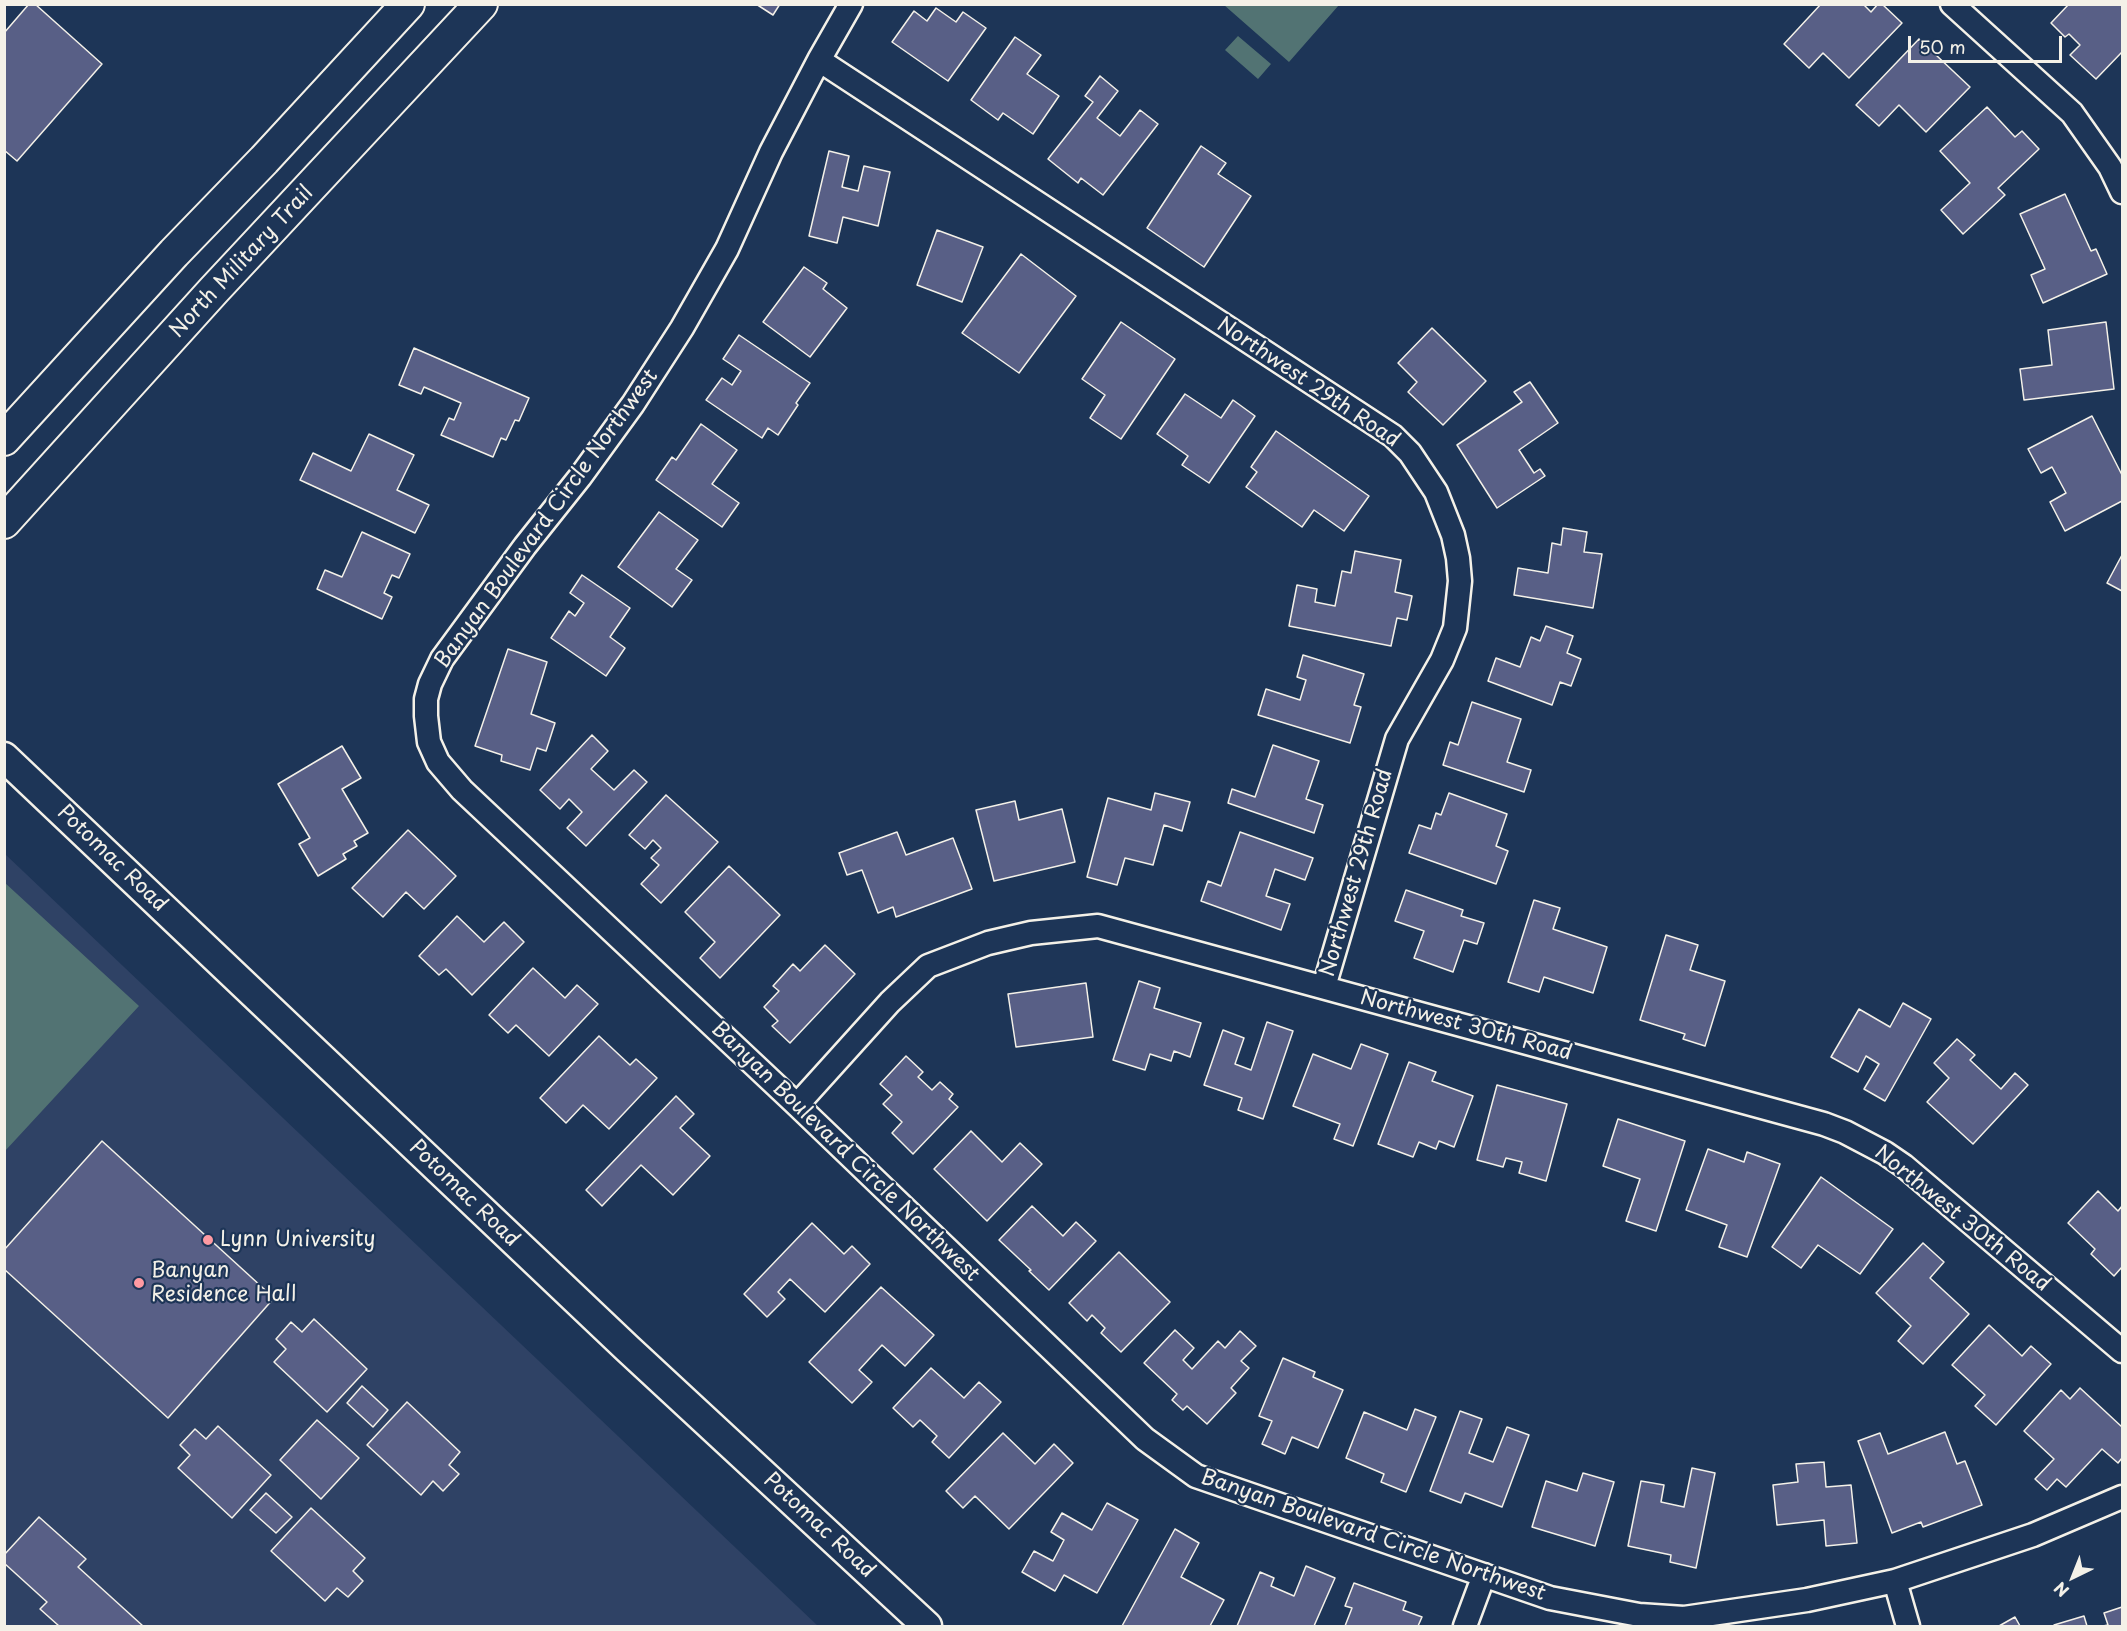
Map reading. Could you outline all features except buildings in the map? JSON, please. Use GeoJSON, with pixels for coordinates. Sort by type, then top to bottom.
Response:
{"type":"FeatureCollection","features":[{"type":"Feature","properties":{"kind":"main road"},"geometry":{"type":"LineString","coordinates":[[4,439],[174,252],[264,160],[408,4]]}},
{"type":"Feature","properties":{"kind":"main road","name":"North Military Trail"},"geometry":{"type":"LineString","coordinates":[[4,522],[214,290],[481,4]]}},
{"type":"Feature","properties":{"kind":"street","name":"Banyan Boulevard Circle Northwest"},"geometry":{"type":"LineString","coordinates":[[851,4],[771,152],[727,249],[682,328],[633,404],[586,469],[525,546],[442,659],[432,678],[426,699],[429,742],[438,762],[462,790],[797,1105],[1160,1452],[1196,1476],[1551,1598],[1639,1615],[1684,1618],[1806,1600],[1895,1581],[2033,1535],[2122,1497]]}},
{"type":"Feature","properties":{"kind":"street"},"geometry":{"type":"LineString","coordinates":[[1952,4],[2072,113],[2110,167],[2122,192]]}},
{"type":"Feature","properties":{"kind":"street","name":"Northwest 29th Road"},"geometry":{"type":"LineString","coordinates":[[819,60],[1393,436],[1410,453],[1436,492],[1453,535],[1458,558],[1460,581],[1455,628],[1442,660],[1397,739],[1324,987]]}},
{"type":"Feature","properties":{"kind":"street","name":"Potomac Road"},"geometry":{"type":"LineString","coordinates":[[4,757],[627,1348],[927,1626]]}},
{"type":"Feature","properties":{"kind":"street","name":"Northwest 30th Road"},"geometry":{"type":"LineString","coordinates":[[797,1105],[890,1002],[928,966],[988,943],[1031,933],[1098,926],[1824,1124],[1845,1132],[1904,1166],[2122,1351]]}},
{"type":"Feature","properties":{"kind":"street"},"geometry":{"type":"LineString","coordinates":[[1465,1626],[1484,1575]]}},
{"type":"Feature","properties":{"kind":"street"},"geometry":{"type":"LineString","coordinates":[[1895,1581],[1908,1626]]}},
{"type":"Feature","properties":{"kind":"shaded area","name":"Lynn University"},"geometry":{"type":"Polygon","coordinates":[[[5,854],[818,1626],[5,1626],[5,854]]]}},
{"type":"Feature","properties":{"kind":"green space"},"geometry":{"type":"Polygon","coordinates":[[[1224,5],[1339,5],[1289,62],[1224,5]]]}},
{"type":"Feature","properties":{"kind":"green space"},"geometry":{"type":"Polygon","coordinates":[[[1238,36],[1271,64],[1258,79],[1225,50],[1238,36]]]}},
{"type":"Feature","properties":{"kind":"green space"},"geometry":{"type":"Polygon","coordinates":[[[4,882],[139,1006],[5,1151],[4,1151],[4,882]]]}},
{"type":"Feature","properties":{"kind":"place","name":"Lynn University"},"geometry":{"type":"Point","coordinates":[208,1240]}},
{"type":"Feature","properties":{"kind":"place","name":"Banyan Residence Hall"},"geometry":{"type":"Point","coordinates":[139,1283]}}]}
